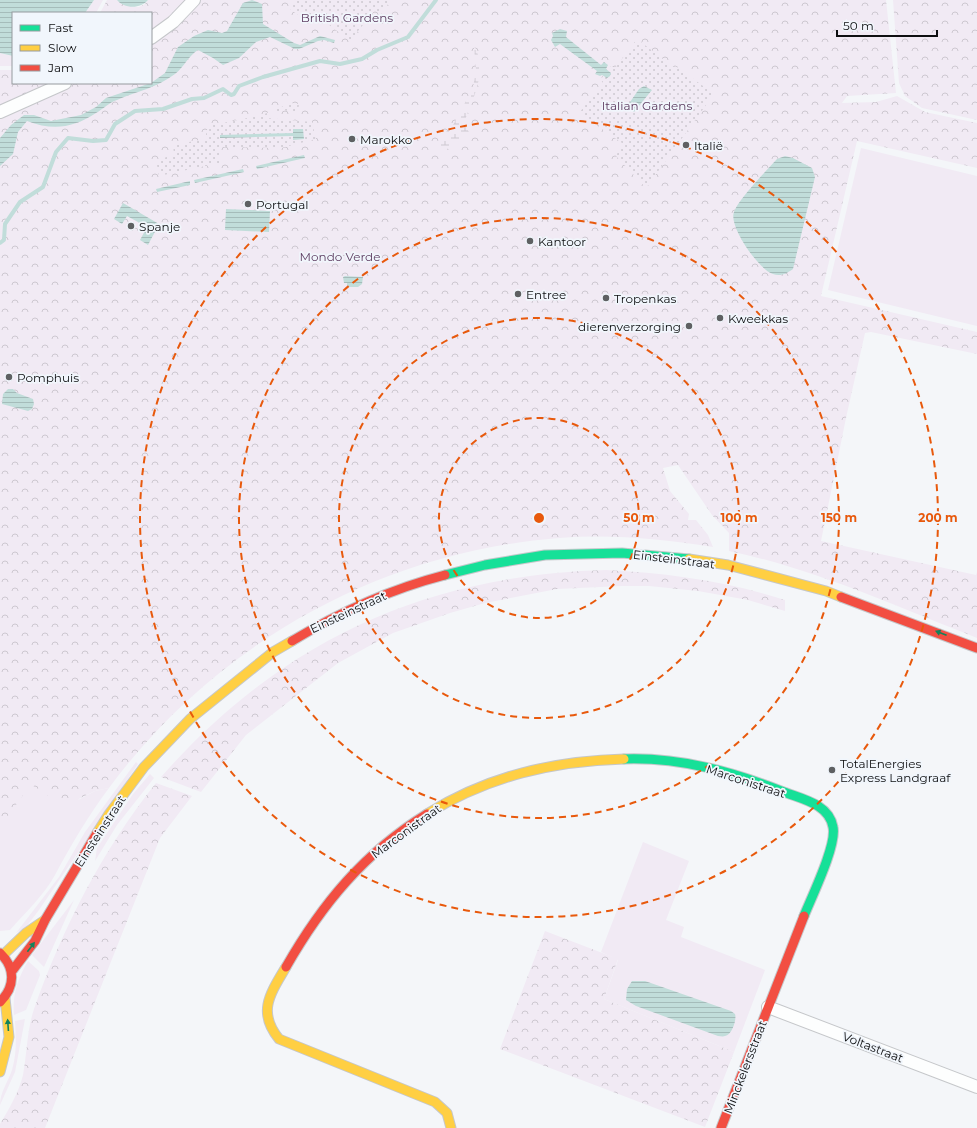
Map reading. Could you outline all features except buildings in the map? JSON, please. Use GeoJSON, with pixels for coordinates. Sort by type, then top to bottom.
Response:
{"type":"FeatureCollection","features":[{"type":"Feature","properties":{"kind":"main road","name":"Einsteinstraat"},"geometry":{"type":"LineString","coordinates":[[12,971],[35,942],[45,920],[109,814],[149,761],[190,719],[273,652],[325,621],[389,593],[455,571],[545,555],[622,553],[669,556],[728,566],[826,591],[977,648]]}},
{"type":"Feature","properties":{"kind":"main road","name":"Einsteinstraat"},"geometry":{"type":"LineString","coordinates":[[777,578],[822,600],[933,642]]}},
{"type":"Feature","properties":{"kind":"main road","name":"Marconistraat"},"geometry":{"type":"LineString","coordinates":[[451,1128],[450,1117],[444,1108],[435,1102],[279,1039],[268,1024],[267,1009],[281,976],[305,934],[321,911],[353,873],[406,828],[441,805],[498,779],[546,767],[602,759],[659,760],[692,764],[726,771],[822,809],[834,825],[833,842],[768,1007]]}},
{"type":"Feature","properties":{"kind":"main road","name":"Einsteinstraat"},"geometry":{"type":"LineString","coordinates":[[2,954],[26,933],[45,920]]}},
{"type":"Feature","properties":{"kind":"main road"},"geometry":{"type":"LineString","coordinates":[[0,1072],[9,1037],[2,1000],[10,990],[13,981],[9,962],[2,954]]}},
{"type":"Feature","properties":{"kind":"main road","name":"Minckelersstraat"},"geometry":{"type":"LineString","coordinates":[[721,1128],[768,1007]]}},
{"type":"Feature","properties":{"kind":"main road"},"geometry":{"type":"LineString","coordinates":[[0,1040],[4,1052]]}},
{"type":"Feature","properties":{"kind":"street"},"geometry":{"type":"LineString","coordinates":[[152,37],[173,22],[194,0]]}},
{"type":"Feature","properties":{"kind":"street"},"geometry":{"type":"LineString","coordinates":[[0,112],[63,84]]}},
{"type":"Feature","properties":{"kind":"street","name":"Voltastraat"},"geometry":{"type":"LineString","coordinates":[[768,1007],[977,1086]]}},
{"type":"Feature","properties":{"kind":"green space"},"geometry":{"type":"Polygon","coordinates":[[[94,0],[103,0],[97,12],[86,12],[94,0]]]}},
{"type":"Feature","properties":{"kind":"green space"},"geometry":{"type":"Polygon","coordinates":[[[107,0],[117,0],[127,6],[139,7],[145,4],[148,0],[188,0],[177,12],[152,31],[152,12],[101,12],[107,0]]]}},
{"type":"Feature","properties":{"kind":"green space","name":"Mondo Verde"},"geometry":{"type":"Polygon","coordinates":[[[200,0],[886,0],[896,93],[847,96],[842,103],[876,102],[897,96],[925,112],[977,123],[977,168],[857,141],[821,296],[977,332],[977,354],[871,332],[865,333],[821,541],[976,575],[977,572],[977,638],[824,578],[729,551],[729,533],[712,515],[678,465],[663,468],[670,491],[689,514],[688,520],[696,520],[708,535],[713,547],[636,538],[559,538],[493,547],[428,563],[366,585],[307,614],[251,649],[199,690],[151,736],[109,788],[95,791],[66,805],[56,803],[39,788],[37,789],[31,784],[0,827],[0,119],[72,84],[152,84],[152,44],[180,21],[200,0]]]}},
{"type":"Feature","properties":{"kind":"green space","name":"British Gardens"},"geometry":{"type":"Polygon","coordinates":[[[295,0],[391,0],[381,14],[375,10],[350,41],[315,14],[308,23],[289,8],[295,0]]]}},
{"type":"Feature","properties":{"kind":"green space"},"geometry":{"type":"Polygon","coordinates":[[[893,0],[977,0],[977,120],[922,108],[905,96],[899,83],[893,0]]]}},
{"type":"Feature","properties":{"kind":"green space","name":"Italian Gardens"},"geometry":{"type":"Polygon","coordinates":[[[566,37],[601,65],[604,62],[608,65],[606,69],[609,70],[611,66],[615,68],[637,39],[672,66],[677,67],[714,94],[646,188],[616,156],[622,143],[579,113],[603,83],[601,80],[603,76],[595,74],[597,71],[560,44],[566,37]]]}},
{"type":"Feature","properties":{"kind":"green space"},"geometry":{"type":"Polygon","coordinates":[[[474,47],[482,67],[476,91],[465,120],[469,127],[465,137],[462,140],[441,153],[435,147],[441,136],[452,127],[473,88],[476,69],[474,47]]]}},
{"type":"Feature","properties":{"kind":"green space"},"geometry":{"type":"Polygon","coordinates":[[[0,53],[12,56],[12,66],[0,66],[0,53]]]}},
{"type":"Feature","properties":{"kind":"green space"},"geometry":{"type":"Polygon","coordinates":[[[0,70],[12,70],[12,84],[51,84],[0,106],[0,70]]]}},
{"type":"Feature","properties":{"kind":"green space"},"geometry":{"type":"Polygon","coordinates":[[[291,103],[299,104],[298,113],[283,110],[267,115],[267,118],[312,122],[316,139],[281,148],[220,147],[219,163],[159,176],[156,160],[174,155],[173,145],[205,139],[208,126],[262,115],[291,103]]]}},
{"type":"Feature","properties":{"kind":"green space"},"geometry":{"type":"Polygon","coordinates":[[[861,148],[977,176],[977,326],[828,290],[861,148]]]}},
{"type":"Feature","properties":{"kind":"green space"},"geometry":{"type":"Polygon","coordinates":[[[299,570],[78,800],[95,791],[109,788],[80,831],[45,890],[10,930],[0,931],[0,817],[23,785],[299,570]]]}},
{"type":"Feature","properties":{"kind":"green space"},"geometry":{"type":"Polygon","coordinates":[[[606,570],[652,573],[697,579],[763,593],[785,600],[785,611],[748,600],[698,591],[649,586],[557,589],[485,603],[450,613],[393,633],[338,663],[246,735],[201,792],[161,777],[207,729],[256,688],[307,653],[361,624],[417,602],[477,585],[540,575],[606,570]]]}},
{"type":"Feature","properties":{"kind":"green space"},"geometry":{"type":"Polygon","coordinates":[[[136,762],[138,764],[39,910],[26,927],[16,933],[59,877],[85,832],[136,762]]]}},
{"type":"Feature","properties":{"kind":"green space"},"geometry":{"type":"Polygon","coordinates":[[[150,774],[154,778],[117,825],[95,861],[97,848],[133,794],[150,774]]]}},
{"type":"Feature","properties":{"kind":"green space"},"geometry":{"type":"Polygon","coordinates":[[[156,783],[192,796],[160,838],[45,1128],[0,1128],[0,1124],[19,1088],[23,1075],[28,1033],[34,1009],[45,979],[71,919],[118,835],[156,783]]]}},
{"type":"Feature","properties":{"kind":"green space"},"geometry":{"type":"Polygon","coordinates":[[[643,842],[689,861],[666,920],[684,927],[681,937],[765,970],[734,1052],[604,999],[618,960],[601,952],[643,842]]]}},
{"type":"Feature","properties":{"kind":"green space"},"geometry":{"type":"Polygon","coordinates":[[[74,900],[44,967],[32,955],[74,900]]]}},
{"type":"Feature","properties":{"kind":"green space"},"geometry":{"type":"Polygon","coordinates":[[[545,931],[618,959],[604,999],[734,1052],[705,1127],[500,1049],[545,931]]]}},
{"type":"Feature","properties":{"kind":"green space"},"geometry":{"type":"Polygon","coordinates":[[[28,961],[39,971],[40,975],[26,1010],[14,1015],[16,987],[28,961]]]}},
{"type":"Feature","properties":{"kind":"green space"},"geometry":{"type":"Polygon","coordinates":[[[25,1019],[15,1072],[0,1105],[1,1096],[12,1070],[15,1058],[15,1021],[25,1019]]]}},
{"type":"Feature","properties":{"kind":"shaded area"},"geometry":{"type":"Polygon","coordinates":[[[0,0],[94,0],[86,12],[12,12],[12,56],[0,53],[0,0]]]}},
{"type":"Feature","properties":{"kind":"shaded area"},"geometry":{"type":"Polygon","coordinates":[[[117,0],[148,0],[141,5],[132,7],[124,5],[117,0]]]}},
{"type":"Feature","properties":{"kind":"shaded area"},"geometry":{"type":"Polygon","coordinates":[[[252,0],[262,4],[263,24],[294,43],[300,45],[320,36],[335,40],[334,43],[324,40],[295,49],[270,37],[256,42],[239,58],[223,65],[198,50],[175,74],[168,79],[154,86],[114,101],[79,122],[71,125],[54,127],[27,121],[18,132],[13,154],[0,166],[0,138],[11,125],[24,115],[34,115],[51,121],[81,115],[96,107],[106,98],[152,84],[152,82],[165,73],[178,47],[194,36],[208,30],[222,33],[227,31],[243,3],[252,0]]]}},
{"type":"Feature","properties":{"kind":"shaded area"},"geometry":{"type":"Polygon","coordinates":[[[560,29],[567,31],[566,37],[601,65],[604,62],[608,65],[606,69],[611,73],[610,76],[607,78],[602,75],[600,76],[595,74],[597,71],[560,44],[555,47],[551,40],[553,36],[552,33],[560,29]]]}},
{"type":"Feature","properties":{"kind":"shaded area"},"geometry":{"type":"Polygon","coordinates":[[[644,86],[652,90],[634,112],[628,105],[639,89],[644,86]]]}},
{"type":"Feature","properties":{"kind":"shaded area"},"geometry":{"type":"Polygon","coordinates":[[[293,129],[303,129],[304,139],[293,140],[293,136],[220,138],[220,135],[293,133],[293,129]]]}},
{"type":"Feature","properties":{"kind":"shaded area"},"geometry":{"type":"Polygon","coordinates":[[[304,155],[305,158],[257,169],[256,166],[304,155]]]}},
{"type":"Feature","properties":{"kind":"shaded area"},"geometry":{"type":"Polygon","coordinates":[[[785,156],[793,158],[812,168],[815,177],[793,269],[779,275],[767,271],[760,265],[740,237],[733,219],[737,206],[747,193],[777,159],[785,156]]]}},
{"type":"Feature","properties":{"kind":"shaded area"},"geometry":{"type":"Polygon","coordinates":[[[243,169],[244,172],[195,183],[194,180],[243,169]]]}},
{"type":"Feature","properties":{"kind":"shaded area"},"geometry":{"type":"Polygon","coordinates":[[[190,181],[190,185],[157,192],[156,189],[190,181]]]}},
{"type":"Feature","properties":{"kind":"shaded area"},"geometry":{"type":"Polygon","coordinates":[[[123,203],[159,224],[148,245],[140,240],[147,227],[127,216],[122,224],[114,219],[123,203]]]}},
{"type":"Feature","properties":{"kind":"shaded area"},"geometry":{"type":"Polygon","coordinates":[[[226,209],[270,211],[269,232],[225,230],[226,209]]]}},
{"type":"Feature","properties":{"kind":"shaded area"},"geometry":{"type":"Polygon","coordinates":[[[343,277],[363,277],[362,284],[358,287],[347,287],[347,283],[344,283],[343,277]]]}},
{"type":"Feature","properties":{"kind":"shaded area"},"geometry":{"type":"Polygon","coordinates":[[[8,389],[13,389],[17,393],[33,399],[34,404],[32,409],[28,411],[2,404],[3,394],[8,389]]]}},
{"type":"Feature","properties":{"kind":"shaded area"},"geometry":{"type":"Polygon","coordinates":[[[632,981],[645,981],[731,1011],[735,1014],[735,1023],[728,1035],[718,1036],[636,1006],[626,1000],[627,989],[632,981]]]}},
{"type":"Feature","properties":{"kind":"waterway"},"geometry":{"type":"LineString","coordinates":[[0,243],[4,240],[5,224],[20,202],[43,187],[56,152],[68,138],[93,141],[106,140],[115,124],[135,111],[163,109],[192,99],[204,98],[223,89],[231,95],[234,94],[239,86],[263,77],[320,61],[340,64],[362,59],[377,50],[408,37],[436,0]]}},
{"type":"Feature","properties":{"kind":"traffic: fast"},"geometry":{"type":"LineString","coordinates":[[445,575],[485,565],[545,555],[622,553],[689,559]]}},
{"type":"Feature","properties":{"kind":"traffic: fast"},"geometry":{"type":"LineString","coordinates":[[624,759],[665,760],[726,772],[806,800],[826,813],[833,827],[831,846],[818,884],[804,916]]}},
{"type":"Feature","properties":{"kind":"traffic: slow"},"geometry":{"type":"LineString","coordinates":[[689,559],[728,565],[826,591],[841,597]]}},
{"type":"Feature","properties":{"kind":"traffic: slow"},"geometry":{"type":"LineString","coordinates":[[97,833],[109,814],[144,767],[190,719],[273,652],[292,641]]}},
{"type":"Feature","properties":{"kind":"traffic: slow"},"geometry":{"type":"LineString","coordinates":[[427,814],[450,801],[497,780],[522,773],[572,763],[624,759]]}},
{"type":"Feature","properties":{"kind":"traffic: slow"},"geometry":{"type":"LineString","coordinates":[[3,955],[26,933],[45,920]]}},
{"type":"Feature","properties":{"kind":"traffic: slow"},"geometry":{"type":"LineString","coordinates":[[286,967],[271,995],[267,1011],[272,1029],[279,1039],[435,1102],[447,1113],[451,1128]]}},
{"type":"Feature","properties":{"kind":"traffic: slow"},"geometry":{"type":"LineString","coordinates":[[0,1072],[9,1037],[5,998]]}},
{"type":"Feature","properties":{"kind":"traffic: jam"},"geometry":{"type":"LineString","coordinates":[[292,641],[310,630],[366,602],[405,587],[445,575]]}},
{"type":"Feature","properties":{"kind":"traffic: jam"},"geometry":{"type":"LineString","coordinates":[[841,597],[977,648]]}},
{"type":"Feature","properties":{"kind":"traffic: jam"},"geometry":{"type":"LineString","coordinates":[[286,967],[314,922],[346,882],[383,846],[404,829],[427,814]]}},
{"type":"Feature","properties":{"kind":"traffic: jam"},"geometry":{"type":"LineString","coordinates":[[12,971],[35,941],[45,920],[97,833]]}},
{"type":"Feature","properties":{"kind":"traffic: jam"},"geometry":{"type":"LineString","coordinates":[[721,1128],[804,916]]}},
{"type":"Feature","properties":{"kind":"traffic: jam"},"geometry":{"type":"LineString","coordinates":[[0,953],[9,965],[12,978],[9,990],[0,1002]]}},
{"type":"Feature","properties":{"kind":"place","name":"Marokko"},"geometry":{"type":"Point","coordinates":[352,139]}},
{"type":"Feature","properties":{"kind":"place","name":"Italië"},"geometry":{"type":"Point","coordinates":[686,145]}},
{"type":"Feature","properties":{"kind":"place","name":"Portugal"},"geometry":{"type":"Point","coordinates":[248,204]}},
{"type":"Feature","properties":{"kind":"place","name":"Spanje"},"geometry":{"type":"Point","coordinates":[131,226]}},
{"type":"Feature","properties":{"kind":"place","name":"Kantoor"},"geometry":{"type":"Point","coordinates":[530,241]}},
{"type":"Feature","properties":{"kind":"place","name":"Entree"},"geometry":{"type":"Point","coordinates":[518,294]}},
{"type":"Feature","properties":{"kind":"place","name":"Tropenkas"},"geometry":{"type":"Point","coordinates":[606,298]}},
{"type":"Feature","properties":{"kind":"place","name":"Kweekkas"},"geometry":{"type":"Point","coordinates":[720,318]}},
{"type":"Feature","properties":{"kind":"place","name":"dierenverzorging"},"geometry":{"type":"Point","coordinates":[689,326]}},
{"type":"Feature","properties":{"kind":"place","name":"Pomphuis"},"geometry":{"type":"Point","coordinates":[9,377]}},
{"type":"Feature","properties":{"kind":"place","name":"TotalEnergies Express Landgraaf"},"geometry":{"type":"Point","coordinates":[832,770]}}]}
